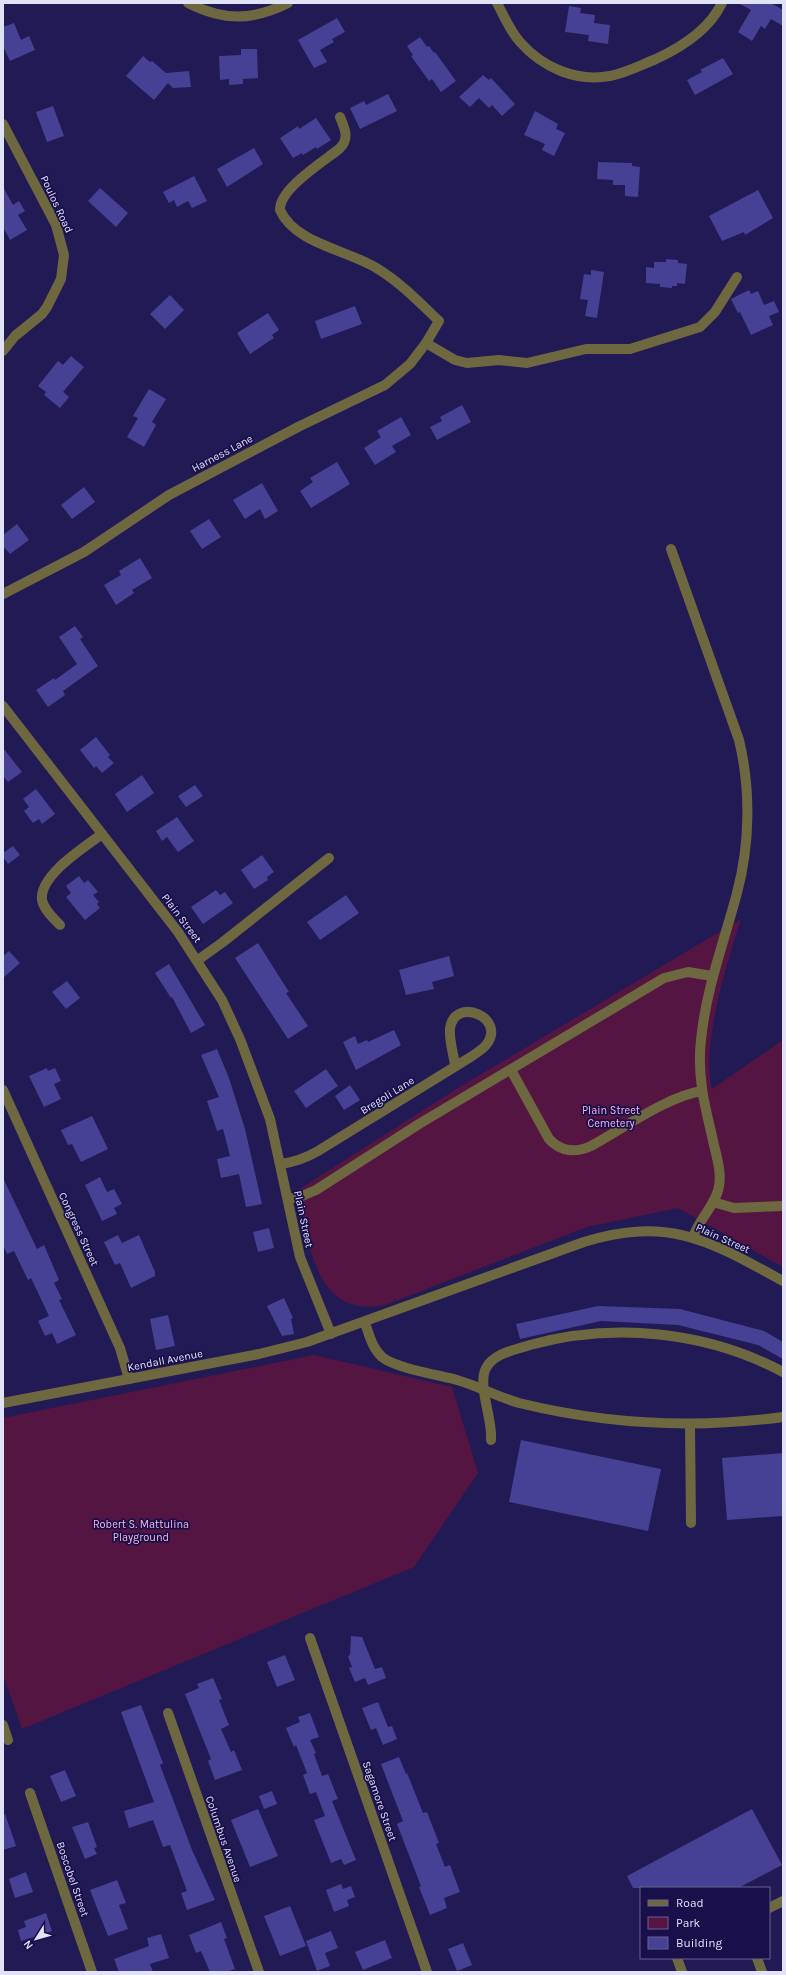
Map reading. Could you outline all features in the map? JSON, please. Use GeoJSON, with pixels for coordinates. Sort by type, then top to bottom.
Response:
{"type":"FeatureCollection","features":[{"type":"Feature","properties":{"kind":"street"},"geometry":{"type":"LineString","coordinates":[[188,3],[202,10],[222,16],[241,18],[261,14],[288,3]]}},
{"type":"Feature","properties":{"kind":"street"},"geometry":{"type":"LineString","coordinates":[[497,3],[519,42],[537,58],[562,72],[589,78],[611,76],[623,73],[676,49],[688,42],[706,26],[722,3]]}},
{"type":"Feature","properties":{"kind":"street","name":"Harness Lane"},"geometry":{"type":"LineString","coordinates":[[3,594],[84,552],[169,495],[298,427],[385,385],[410,364],[426,343],[439,321],[384,272],[361,259],[310,238],[290,225],[282,216],[280,204],[286,194],[345,142],[346,133],[340,117]]}},
{"type":"Feature","properties":{"kind":"street","name":"Poulos Road"},"geometry":{"type":"LineString","coordinates":[[3,124],[56,225],[64,255],[61,279],[52,300],[42,314],[6,340],[3,351]]}},
{"type":"Feature","properties":{"kind":"street"},"geometry":{"type":"LineString","coordinates":[[426,343],[455,360],[467,363],[499,360],[527,363],[586,349],[630,349],[684,333],[706,323],[715,312],[737,277]]}},
{"type":"Feature","properties":{"kind":"street"},"geometry":{"type":"LineString","coordinates":[[671,549],[735,728],[742,754],[746,778],[746,833],[744,857],[737,894],[712,976],[701,1039],[699,1071],[720,1172],[719,1188],[713,1202],[699,1222],[693,1237]]}},
{"type":"Feature","properties":{"kind":"street","name":"Plain Street"},"geometry":{"type":"LineString","coordinates":[[3,706],[178,932],[198,960],[222,1000],[240,1039],[270,1118],[302,1262],[331,1334],[584,1242],[613,1233],[658,1231],[693,1237],[726,1251],[783,1281]]}},
{"type":"Feature","properties":{"kind":"street"},"geometry":{"type":"LineString","coordinates":[[60,925],[46,909],[42,901],[44,889],[58,869],[102,834]]}},
{"type":"Feature","properties":{"kind":"street"},"geometry":{"type":"LineString","coordinates":[[198,960],[329,858]]}},
{"type":"Feature","properties":{"kind":"street"},"geometry":{"type":"LineString","coordinates":[[288,1199],[302,1196],[316,1190],[410,1130],[664,978],[688,972],[712,976]]}},
{"type":"Feature","properties":{"kind":"street","name":"Bregoli Lane"},"geometry":{"type":"LineString","coordinates":[[281,1164],[297,1161],[312,1155],[456,1066],[487,1044],[490,1035],[490,1028],[485,1018],[476,1013],[464,1013],[456,1018],[450,1031],[456,1066]]}},
{"type":"Feature","properties":{"kind":"street"},"geometry":{"type":"LineString","coordinates":[[511,1070],[549,1139],[559,1147],[571,1151],[584,1149],[591,1146],[671,1101],[689,1093],[702,1091]]}},
{"type":"Feature","properties":{"kind":"street","name":"Congress Street"},"geometry":{"type":"LineString","coordinates":[[3,1090],[120,1348],[129,1379]]}},
{"type":"Feature","properties":{"kind":"street"},"geometry":{"type":"LineString","coordinates":[[713,1202],[734,1208],[783,1206]]}},
{"type":"Feature","properties":{"kind":"street"},"geometry":{"type":"LineString","coordinates":[[365,1322],[376,1350],[386,1360],[458,1380],[518,1402],[592,1418],[690,1424],[783,1417]]}},
{"type":"Feature","properties":{"kind":"street"},"geometry":{"type":"LineString","coordinates":[[491,1440],[491,1425],[484,1390],[483,1376],[485,1370],[497,1356],[562,1338],[607,1332],[651,1334],[699,1341],[749,1357],[783,1372]]}},
{"type":"Feature","properties":{"kind":"street","name":"Kendall Avenue"},"geometry":{"type":"LineString","coordinates":[[3,1403],[259,1354],[331,1334]]}},
{"type":"Feature","properties":{"kind":"street"},"geometry":{"type":"LineString","coordinates":[[690,1424],[691,1522]]}},
{"type":"Feature","properties":{"kind":"street","name":"Sagamore Street"},"geometry":{"type":"LineString","coordinates":[[310,1638],[427,1972]]}},
{"type":"Feature","properties":{"kind":"street","name":"Columbus Avenue"},"geometry":{"type":"LineString","coordinates":[[168,1713],[259,1972]]}},
{"type":"Feature","properties":{"kind":"street"},"geometry":{"type":"LineString","coordinates":[[3,1725],[8,1740]]}},
{"type":"Feature","properties":{"kind":"street","name":"Boscobel Street"},"geometry":{"type":"LineString","coordinates":[[30,1793],[92,1972]]}},
{"type":"Feature","properties":{"kind":"street"},"geometry":{"type":"LineString","coordinates":[[770,1908],[783,1901]]}},
{"type":"Feature","properties":{"kind":"street"},"geometry":{"type":"LineString","coordinates":[[677,1959],[682,1972]]}},
{"type":"Feature","properties":{"kind":"street"},"geometry":{"type":"LineString","coordinates":[[757,1959],[762,1972]]}},
{"type":"Feature","properties":{"kind":"green space","name":"Plain Street Cemetery"},"geometry":{"type":"Polygon","coordinates":[[[741,919],[723,980],[713,1027],[710,1050],[712,1089],[783,1040],[783,1267],[678,1208],[587,1227],[385,1305],[361,1306],[343,1300],[329,1288],[319,1272],[311,1252],[298,1190],[458,1088],[741,919]]]}},
{"type":"Feature","properties":{"kind":"green space","name":"Robert S. Mattulina Playground"},"geometry":{"type":"Polygon","coordinates":[[[314,1355],[452,1387],[478,1473],[414,1567],[22,1729],[3,1675],[3,1418],[314,1355]]]}},
{"type":"Feature","properties":{"kind":"building"},"geometry":{"type":"Polygon","coordinates":[[[738,3],[771,3],[783,10],[783,26],[771,19],[765,29],[761,26],[752,41],[738,32],[751,10],[738,3]]]}},
{"type":"Feature","properties":{"kind":"building"},"geometry":{"type":"Polygon","coordinates":[[[569,6],[581,8],[580,13],[595,15],[594,23],[610,25],[608,44],[588,41],[589,35],[565,32],[569,6]]]}},
{"type":"Feature","properties":{"kind":"building"},"geometry":{"type":"Polygon","coordinates":[[[337,18],[345,32],[332,39],[334,42],[320,50],[327,62],[314,68],[298,40],[337,18]]]}},
{"type":"Feature","properties":{"kind":"building"},"geometry":{"type":"Polygon","coordinates":[[[14,23],[21,40],[29,36],[35,50],[10,61],[3,46],[3,27],[14,23]]]}},
{"type":"Feature","properties":{"kind":"building"},"geometry":{"type":"Polygon","coordinates":[[[420,37],[427,47],[429,46],[434,53],[435,52],[456,81],[441,92],[432,79],[429,81],[411,56],[413,55],[407,46],[420,37]]]}},
{"type":"Feature","properties":{"kind":"building"},"geometry":{"type":"Polygon","coordinates":[[[241,49],[257,49],[258,78],[243,79],[243,84],[229,85],[229,79],[220,80],[219,56],[241,55],[241,49]]]}},
{"type":"Feature","properties":{"kind":"building"},"geometry":{"type":"Polygon","coordinates":[[[143,56],[150,62],[152,61],[166,73],[189,71],[191,87],[173,88],[168,83],[154,100],[126,76],[143,56]]]}},
{"type":"Feature","properties":{"kind":"building"},"geometry":{"type":"Polygon","coordinates":[[[723,58],[733,74],[695,95],[687,80],[702,72],[700,70],[723,58]]]}},
{"type":"Feature","properties":{"kind":"building"},"geometry":{"type":"Polygon","coordinates":[[[483,75],[489,80],[491,78],[515,104],[502,116],[492,105],[489,108],[479,98],[470,107],[459,97],[483,75]]]}},
{"type":"Feature","properties":{"kind":"building"},"geometry":{"type":"Polygon","coordinates":[[[388,94],[397,111],[360,129],[350,108],[364,101],[366,105],[388,94]]]}},
{"type":"Feature","properties":{"kind":"building"},"geometry":{"type":"Polygon","coordinates":[[[53,106],[64,136],[47,142],[36,112],[53,106]]]}},
{"type":"Feature","properties":{"kind":"building"},"geometry":{"type":"Polygon","coordinates":[[[535,111],[558,124],[556,129],[565,133],[554,156],[542,150],[545,144],[524,135],[535,111]]]}},
{"type":"Feature","properties":{"kind":"building"},"geometry":{"type":"Polygon","coordinates":[[[316,118],[331,140],[317,149],[316,147],[303,155],[302,153],[293,158],[280,138],[298,126],[299,129],[316,118]]]}},
{"type":"Feature","properties":{"kind":"building"},"geometry":{"type":"Polygon","coordinates":[[[254,148],[263,164],[227,187],[217,169],[254,148]]]}},
{"type":"Feature","properties":{"kind":"building"},"geometry":{"type":"Polygon","coordinates":[[[598,162],[632,163],[632,166],[640,167],[638,197],[625,196],[625,185],[613,185],[613,180],[597,179],[598,162]]]}},
{"type":"Feature","properties":{"kind":"building"},"geometry":{"type":"Polygon","coordinates":[[[194,176],[207,201],[192,208],[188,201],[177,207],[174,200],[169,203],[163,192],[194,176]]]}},
{"type":"Feature","properties":{"kind":"building"},"geometry":{"type":"Polygon","coordinates":[[[3,187],[13,205],[19,201],[25,211],[18,215],[27,230],[10,240],[3,227],[3,187]]]}},
{"type":"Feature","properties":{"kind":"building"},"geometry":{"type":"Polygon","coordinates":[[[100,188],[128,213],[116,227],[88,201],[100,188]]]}},
{"type":"Feature","properties":{"kind":"building"},"geometry":{"type":"Polygon","coordinates":[[[758,190],[773,218],[745,235],[744,232],[722,241],[709,216],[758,190]]]}},
{"type":"Feature","properties":{"kind":"building"},"geometry":{"type":"Polygon","coordinates":[[[666,259],[678,260],[678,263],[687,264],[685,284],[677,283],[677,286],[672,286],[672,288],[660,287],[660,284],[646,283],[646,267],[654,268],[654,262],[666,262],[666,259]]]}},
{"type":"Feature","properties":{"kind":"building"},"geometry":{"type":"Polygon","coordinates":[[[591,270],[604,272],[597,318],[585,316],[588,300],[580,299],[584,274],[591,275],[591,270]]]}},
{"type":"Feature","properties":{"kind":"building"},"geometry":{"type":"Polygon","coordinates":[[[749,290],[751,294],[758,291],[764,305],[774,301],[779,312],[769,316],[773,325],[751,335],[740,312],[738,313],[731,299],[749,290]]]}},
{"type":"Feature","properties":{"kind":"building"},"geometry":{"type":"Polygon","coordinates":[[[170,295],[184,310],[165,329],[150,314],[170,295]]]}},
{"type":"Feature","properties":{"kind":"building"},"geometry":{"type":"Polygon","coordinates":[[[355,306],[362,324],[321,339],[315,321],[355,306]]]}},
{"type":"Feature","properties":{"kind":"building"},"geometry":{"type":"Polygon","coordinates":[[[268,313],[279,330],[272,335],[274,338],[250,354],[237,333],[268,313]]]}},
{"type":"Feature","properties":{"kind":"building"},"geometry":{"type":"Polygon","coordinates":[[[71,356],[84,367],[63,392],[69,397],[60,408],[44,395],[46,392],[38,386],[58,361],[63,365],[71,356]]]}},
{"type":"Feature","properties":{"kind":"building"},"geometry":{"type":"Polygon","coordinates":[[[149,389],[166,399],[152,422],[156,425],[144,447],[127,437],[138,418],[133,416],[149,389]]]}},
{"type":"Feature","properties":{"kind":"building"},"geometry":{"type":"Polygon","coordinates":[[[462,405],[471,422],[437,440],[430,427],[442,421],[440,417],[462,405]]]}},
{"type":"Feature","properties":{"kind":"building"},"geometry":{"type":"Polygon","coordinates":[[[401,417],[411,435],[392,446],[396,452],[375,465],[364,448],[381,437],[377,431],[401,417]]]}},
{"type":"Feature","properties":{"kind":"building"},"geometry":{"type":"Polygon","coordinates":[[[337,462],[350,484],[311,508],[300,491],[313,482],[310,478],[337,462]]]}},
{"type":"Feature","properties":{"kind":"building"},"geometry":{"type":"Polygon","coordinates":[[[262,483],[278,511],[265,519],[260,509],[245,519],[233,500],[262,483]]]}},
{"type":"Feature","properties":{"kind":"building"},"geometry":{"type":"Polygon","coordinates":[[[84,487],[95,502],[72,519],[61,505],[84,487]]]}},
{"type":"Feature","properties":{"kind":"building"},"geometry":{"type":"Polygon","coordinates":[[[209,519],[221,537],[202,549],[190,531],[209,519]]]}},
{"type":"Feature","properties":{"kind":"building"},"geometry":{"type":"Polygon","coordinates":[[[17,524],[29,540],[10,554],[3,546],[3,535],[17,524]]]}},
{"type":"Feature","properties":{"kind":"building"},"geometry":{"type":"Polygon","coordinates":[[[140,558],[152,578],[132,590],[134,593],[116,605],[104,585],[121,575],[119,571],[140,558]]]}},
{"type":"Feature","properties":{"kind":"building"},"geometry":{"type":"Polygon","coordinates":[[[75,626],[83,637],[80,639],[98,666],[63,691],[65,695],[48,707],[36,690],[54,678],[55,680],[77,664],[59,637],[75,626]]]}},
{"type":"Feature","properties":{"kind":"building"},"geometry":{"type":"Polygon","coordinates":[[[96,737],[110,755],[108,757],[114,763],[102,773],[96,766],[94,768],[80,750],[96,737]]]}},
{"type":"Feature","properties":{"kind":"building"},"geometry":{"type":"Polygon","coordinates":[[[3,748],[22,772],[8,782],[3,776],[3,748]]]}},
{"type":"Feature","properties":{"kind":"building"},"geometry":{"type":"Polygon","coordinates":[[[142,775],[154,793],[127,812],[115,794],[142,775]]]}},
{"type":"Feature","properties":{"kind":"building"},"geometry":{"type":"Polygon","coordinates":[[[195,785],[203,796],[186,807],[178,796],[195,785]]]}},
{"type":"Feature","properties":{"kind":"building"},"geometry":{"type":"Polygon","coordinates":[[[36,789],[55,814],[42,824],[39,819],[33,823],[24,811],[29,807],[23,799],[36,789]]]}},
{"type":"Feature","properties":{"kind":"building"},"geometry":{"type":"Polygon","coordinates":[[[177,817],[194,841],[178,852],[167,837],[162,841],[156,831],[177,817]]]}},
{"type":"Feature","properties":{"kind":"building"},"geometry":{"type":"Polygon","coordinates":[[[13,846],[20,855],[8,864],[3,857],[3,853],[13,846]]]}},
{"type":"Feature","properties":{"kind":"building"},"geometry":{"type":"Polygon","coordinates":[[[262,855],[274,872],[267,877],[268,880],[254,889],[241,870],[262,855]]]}},
{"type":"Feature","properties":{"kind":"building"},"geometry":{"type":"Polygon","coordinates":[[[79,876],[84,883],[88,880],[98,892],[93,895],[99,902],[97,904],[100,908],[85,920],[66,897],[71,893],[66,886],[79,876]]]}},
{"type":"Feature","properties":{"kind":"building"},"geometry":{"type":"Polygon","coordinates":[[[216,890],[220,895],[225,892],[233,903],[203,924],[191,907],[216,890]]]}},
{"type":"Feature","properties":{"kind":"building"},"geometry":{"type":"Polygon","coordinates":[[[346,895],[359,913],[320,940],[307,922],[346,895]]]}},
{"type":"Feature","properties":{"kind":"building"},"geometry":{"type":"Polygon","coordinates":[[[258,943],[289,992],[286,993],[308,1026],[288,1039],[235,958],[258,943]]]}},
{"type":"Feature","properties":{"kind":"building"},"geometry":{"type":"Polygon","coordinates":[[[9,951],[20,963],[3,978],[3,956],[9,951]]]}},
{"type":"Feature","properties":{"kind":"building"},"geometry":{"type":"Polygon","coordinates":[[[449,956],[454,976],[432,982],[434,989],[406,995],[399,970],[449,956]]]}},
{"type":"Feature","properties":{"kind":"building"},"geometry":{"type":"Polygon","coordinates":[[[169,964],[205,1025],[191,1033],[172,997],[171,998],[155,973],[169,964]]]}},
{"type":"Feature","properties":{"kind":"building"},"geometry":{"type":"Polygon","coordinates":[[[67,981],[80,998],[66,1009],[52,992],[67,981]]]}},
{"type":"Feature","properties":{"kind":"building"},"geometry":{"type":"Polygon","coordinates":[[[394,1030],[401,1045],[356,1070],[343,1042],[355,1036],[358,1044],[367,1040],[368,1042],[394,1030]]]}},
{"type":"Feature","properties":{"kind":"building"},"geometry":{"type":"Polygon","coordinates":[[[217,1049],[229,1078],[245,1129],[262,1204],[246,1207],[239,1174],[221,1178],[217,1159],[230,1156],[223,1129],[217,1131],[207,1101],[219,1097],[201,1055],[217,1049]]]}},
{"type":"Feature","properties":{"kind":"building"},"geometry":{"type":"Polygon","coordinates":[[[47,1068],[48,1071],[55,1068],[61,1081],[54,1084],[61,1099],[44,1107],[29,1076],[47,1068]]]}},
{"type":"Feature","properties":{"kind":"building"},"geometry":{"type":"Polygon","coordinates":[[[326,1069],[338,1086],[306,1108],[294,1091],[326,1069]]]}},
{"type":"Feature","properties":{"kind":"building"},"geometry":{"type":"Polygon","coordinates":[[[350,1085],[360,1100],[344,1110],[335,1096],[350,1085]]]}},
{"type":"Feature","properties":{"kind":"building"},"geometry":{"type":"Polygon","coordinates":[[[92,1116],[108,1149],[81,1162],[72,1144],[68,1145],[61,1130],[92,1116]]]}},
{"type":"Feature","properties":{"kind":"building"},"geometry":{"type":"Polygon","coordinates":[[[100,1177],[107,1192],[114,1189],[122,1204],[114,1208],[117,1214],[102,1221],[85,1185],[100,1177]]]}},
{"type":"Feature","properties":{"kind":"building"},"geometry":{"type":"Polygon","coordinates":[[[3,1178],[37,1249],[44,1245],[59,1280],[54,1283],[62,1299],[59,1300],[76,1335],[57,1344],[52,1333],[45,1336],[38,1321],[49,1316],[31,1278],[28,1280],[14,1251],[7,1254],[3,1245],[3,1178]]]}},
{"type":"Feature","properties":{"kind":"building"},"geometry":{"type":"Polygon","coordinates":[[[269,1228],[274,1248],[258,1252],[253,1232],[269,1228]]]}},
{"type":"Feature","properties":{"kind":"building"},"geometry":{"type":"Polygon","coordinates":[[[118,1235],[122,1243],[139,1235],[155,1272],[155,1276],[131,1288],[120,1263],[115,1265],[104,1242],[118,1235]]]}},
{"type":"Feature","properties":{"kind":"building"},"geometry":{"type":"Polygon","coordinates":[[[284,1298],[293,1318],[291,1319],[294,1334],[282,1336],[267,1306],[284,1298]]]}},
{"type":"Feature","properties":{"kind":"building"},"geometry":{"type":"Polygon","coordinates":[[[598,1306],[680,1309],[764,1331],[783,1342],[783,1359],[758,1345],[678,1325],[601,1321],[520,1339],[516,1324],[598,1306]]]}},
{"type":"Feature","properties":{"kind":"building"},"geometry":{"type":"Polygon","coordinates":[[[168,1315],[175,1346],[156,1350],[150,1319],[168,1315]]]}},
{"type":"Feature","properties":{"kind":"building"},"geometry":{"type":"Polygon","coordinates":[[[521,1440],[661,1469],[648,1531],[509,1502],[521,1440]]]}},
{"type":"Feature","properties":{"kind":"building"},"geometry":{"type":"Polygon","coordinates":[[[783,1453],[783,1516],[727,1520],[722,1458],[783,1453]]]}},
{"type":"Feature","properties":{"kind":"building"},"geometry":{"type":"Polygon","coordinates":[[[351,1636],[362,1637],[375,1669],[382,1667],[386,1678],[368,1685],[365,1678],[355,1682],[349,1668],[352,1667],[348,1656],[350,1655],[351,1636]]]}},
{"type":"Feature","properties":{"kind":"building"},"geometry":{"type":"Polygon","coordinates":[[[285,1655],[295,1680],[277,1687],[267,1662],[285,1655]]]}},
{"type":"Feature","properties":{"kind":"building"},"geometry":{"type":"Polygon","coordinates":[[[213,1678],[222,1699],[219,1700],[229,1725],[221,1729],[231,1752],[234,1750],[242,1770],[215,1780],[208,1761],[211,1759],[185,1694],[199,1688],[197,1684],[213,1678]]]}},
{"type":"Feature","properties":{"kind":"building"},"geometry":{"type":"Polygon","coordinates":[[[378,1702],[388,1727],[392,1726],[397,1739],[383,1745],[376,1728],[371,1730],[362,1708],[378,1702]]]}},
{"type":"Feature","properties":{"kind":"building"},"geometry":{"type":"Polygon","coordinates":[[[141,1705],[163,1763],[160,1765],[192,1850],[215,1900],[187,1910],[181,1893],[187,1891],[170,1845],[163,1847],[153,1820],[129,1828],[124,1811],[154,1802],[121,1712],[141,1705]]]}},
{"type":"Feature","properties":{"kind":"building"},"geometry":{"type":"Polygon","coordinates":[[[310,1713],[319,1737],[310,1740],[316,1753],[314,1754],[322,1776],[328,1774],[338,1799],[332,1801],[356,1860],[344,1865],[341,1859],[331,1863],[314,1820],[325,1816],[316,1792],[310,1794],[303,1775],[307,1773],[296,1745],[294,1747],[286,1728],[300,1722],[298,1717],[310,1713]]]}},
{"type":"Feature","properties":{"kind":"building"},"geometry":{"type":"Polygon","coordinates":[[[399,1757],[423,1813],[427,1812],[439,1843],[436,1844],[445,1867],[450,1865],[460,1892],[444,1898],[447,1908],[430,1915],[419,1887],[421,1886],[397,1824],[403,1821],[381,1764],[399,1757]]]}},
{"type":"Feature","properties":{"kind":"building"},"geometry":{"type":"Polygon","coordinates":[[[65,1770],[76,1796],[61,1802],[50,1776],[65,1770]]]}},
{"type":"Feature","properties":{"kind":"building"},"geometry":{"type":"Polygon","coordinates":[[[272,1791],[277,1804],[264,1809],[259,1796],[272,1791]]]}},
{"type":"Feature","properties":{"kind":"building"},"geometry":{"type":"Polygon","coordinates":[[[258,1809],[278,1856],[250,1867],[231,1820],[258,1809]]]}},
{"type":"Feature","properties":{"kind":"building"},"geometry":{"type":"Polygon","coordinates":[[[752,1809],[782,1865],[740,1887],[633,1888],[627,1876],[752,1809]]]}},
{"type":"Feature","properties":{"kind":"building"},"geometry":{"type":"Polygon","coordinates":[[[5,1814],[16,1846],[3,1850],[3,1815],[5,1814]]]}},
{"type":"Feature","properties":{"kind":"building"},"geometry":{"type":"Polygon","coordinates":[[[88,1822],[97,1847],[94,1848],[97,1854],[85,1859],[72,1827],[88,1822]]]}},
{"type":"Feature","properties":{"kind":"building"},"geometry":{"type":"Polygon","coordinates":[[[26,1872],[33,1892],[15,1898],[9,1879],[26,1872]]]}},
{"type":"Feature","properties":{"kind":"building"},"geometry":{"type":"Polygon","coordinates":[[[117,1880],[126,1903],[119,1905],[128,1929],[108,1936],[90,1890],[117,1880]]]}},
{"type":"Feature","properties":{"kind":"building"},"geometry":{"type":"Polygon","coordinates":[[[341,1884],[343,1889],[351,1886],[355,1897],[347,1900],[349,1906],[334,1912],[326,1890],[341,1884]]]}},
{"type":"Feature","properties":{"kind":"building"},"geometry":{"type":"Polygon","coordinates":[[[290,1906],[306,1946],[280,1956],[264,1916],[290,1906]]]}},
{"type":"Feature","properties":{"kind":"building"},"geometry":{"type":"Polygon","coordinates":[[[46,1913],[52,1931],[21,1941],[18,1930],[26,1927],[24,1921],[46,1913]]]}},
{"type":"Feature","properties":{"kind":"building"},"geometry":{"type":"Polygon","coordinates":[[[221,1922],[227,1938],[224,1939],[235,1969],[226,1972],[210,1972],[201,1951],[196,1953],[189,1935],[221,1922]]]}},
{"type":"Feature","properties":{"kind":"building"},"geometry":{"type":"Polygon","coordinates":[[[331,1931],[338,1948],[325,1953],[330,1966],[317,1971],[306,1941],[331,1931]]]}},
{"type":"Feature","properties":{"kind":"building"},"geometry":{"type":"Polygon","coordinates":[[[161,1934],[169,1958],[150,1964],[153,1972],[119,1972],[114,1959],[149,1946],[147,1938],[161,1934]]]}},
{"type":"Feature","properties":{"kind":"building"},"geometry":{"type":"Polygon","coordinates":[[[385,1940],[392,1958],[363,1970],[355,1952],[385,1940]]]}},
{"type":"Feature","properties":{"kind":"building"},"geometry":{"type":"Polygon","coordinates":[[[463,1943],[472,1965],[457,1971],[448,1949],[463,1943]]]}}]}
